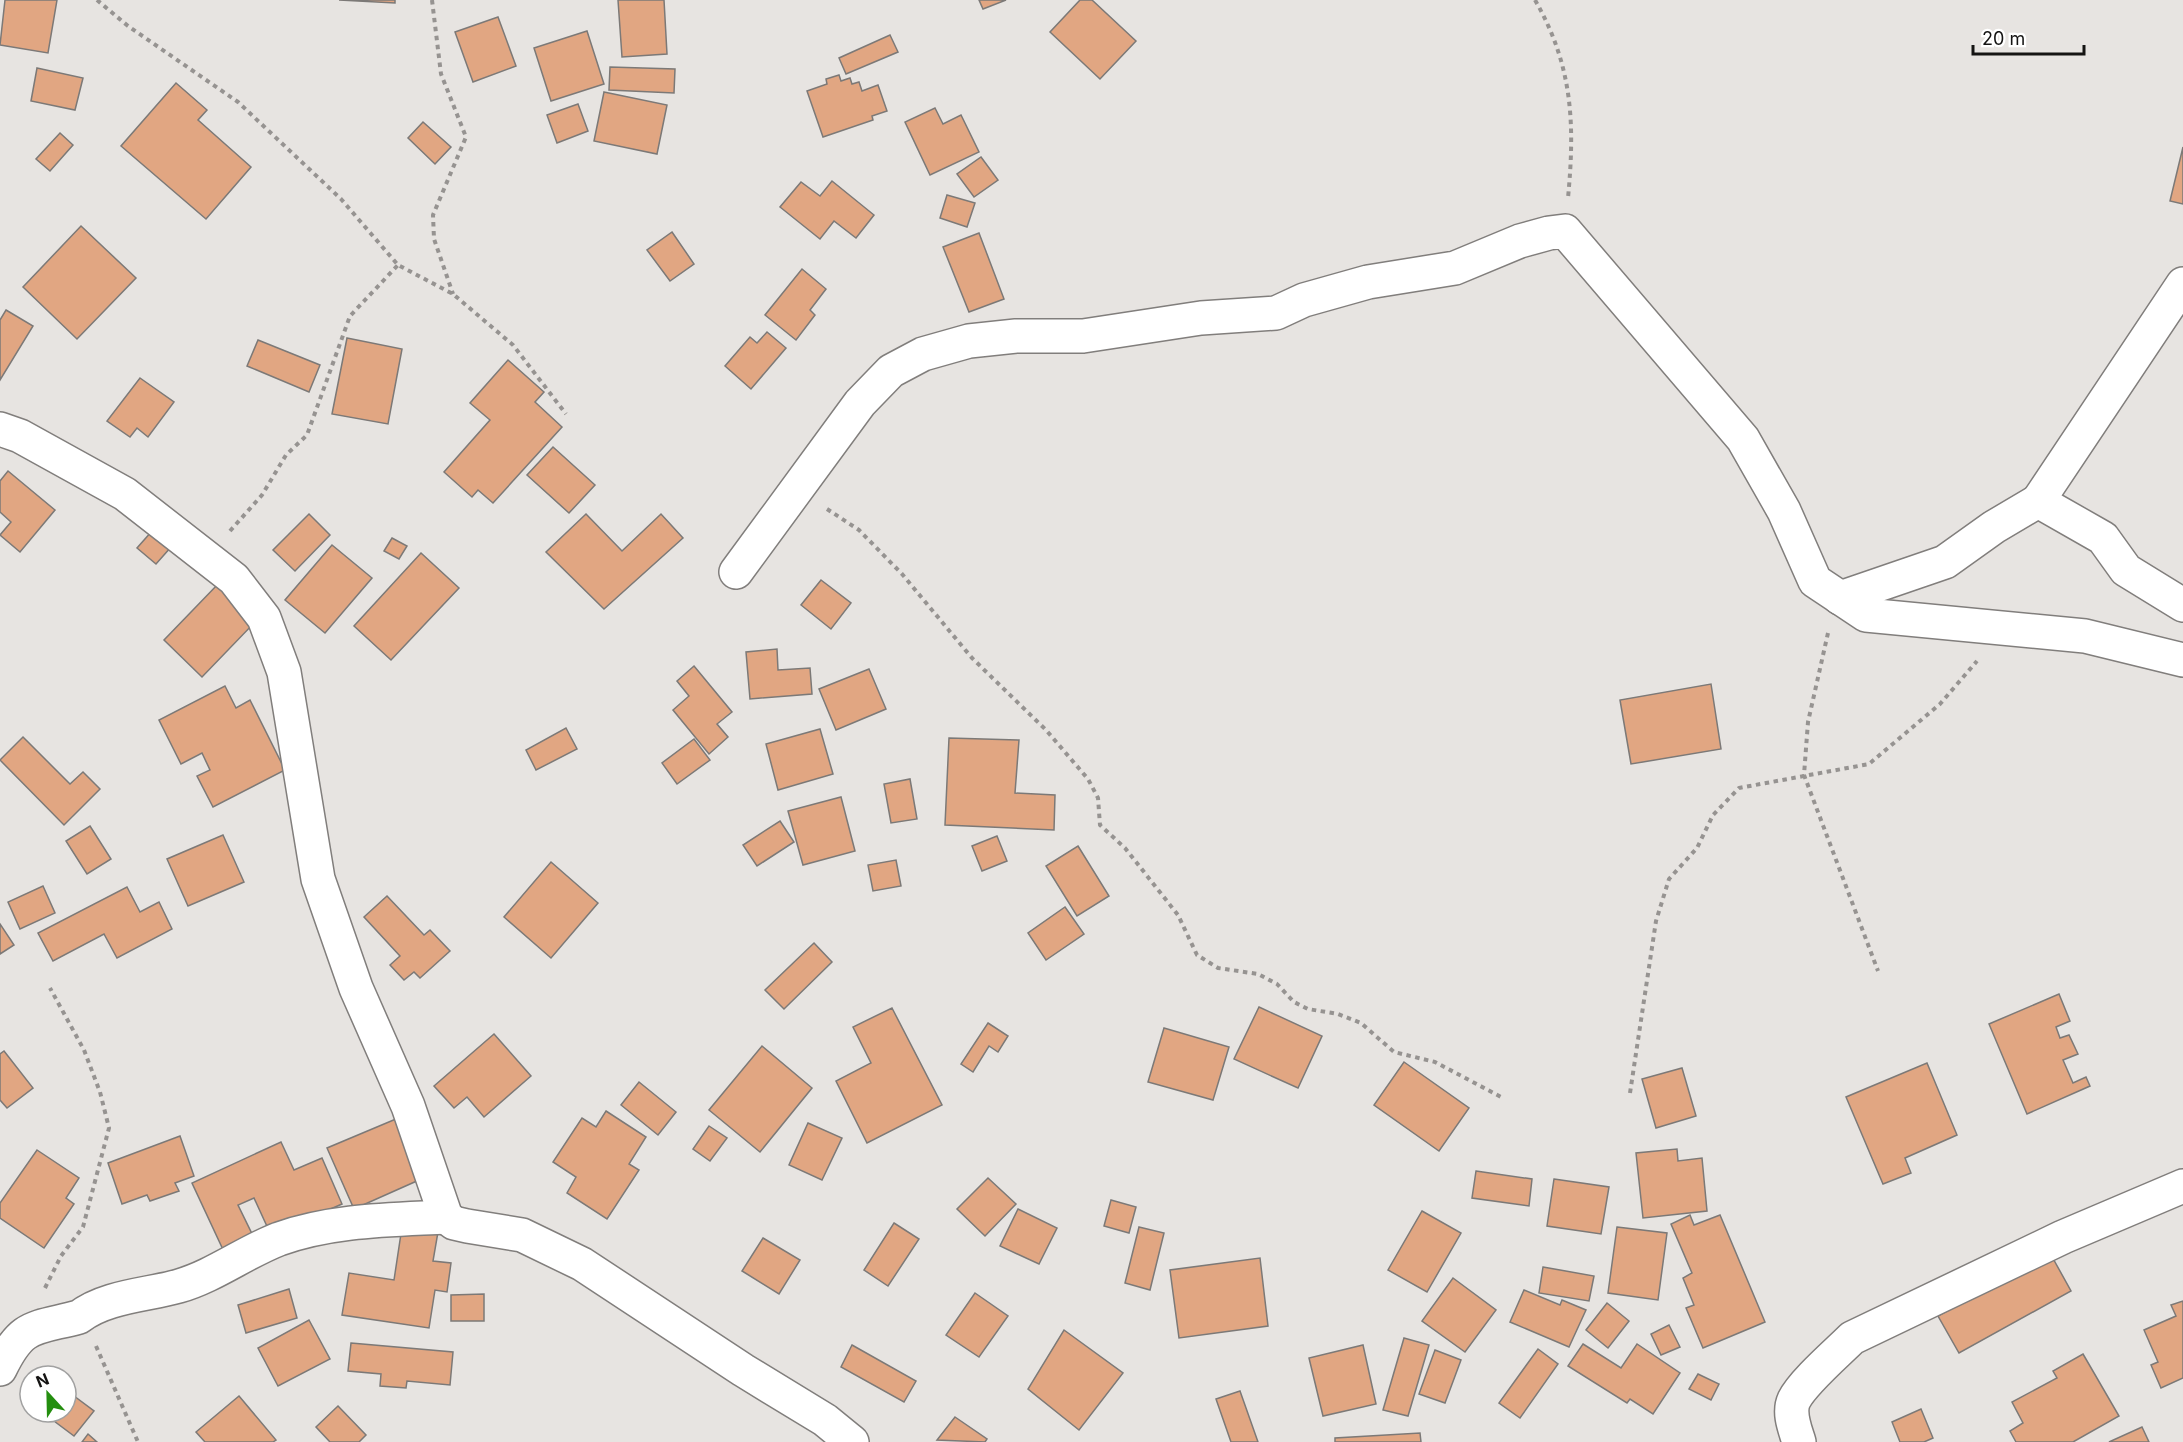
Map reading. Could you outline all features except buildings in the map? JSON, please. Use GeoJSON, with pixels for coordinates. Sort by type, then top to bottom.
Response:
{"type":"FeatureCollection","features":[{"type":"Feature","properties":{"kind":"street"},"geometry":{"type":"LineString","coordinates":[[736,572],[860,403],[891,371],[923,354],[969,341],[1016,336],[1083,336],[1201,318],[1276,313],[1304,300],[1368,282],[1455,267],[1520,241],[1565,231],[1743,439],[1784,511],[1815,580],[1840,598],[1866,615],[2085,636],[2183,660]]}},
{"type":"Feature","properties":{"kind":"street"},"geometry":{"type":"LineString","coordinates":[[1840,598],[1945,562],[1994,527],[2038,501],[2183,284]]}},
{"type":"Feature","properties":{"kind":"street"},"geometry":{"type":"LineString","coordinates":[[0,429],[20,436],[125,494],[234,579],[264,618],[280,661],[318,879],[356,988],[408,1106],[446,1217]]}},
{"type":"Feature","properties":{"kind":"street"},"geometry":{"type":"LineString","coordinates":[[2038,501],[2103,538],[2126,570],[2183,605]]}},
{"type":"Feature","properties":{"kind":"street"},"geometry":{"type":"LineString","coordinates":[[1799,1442],[1791,1417],[1794,1401],[1828,1360],[1852,1338],[2063,1237],[2183,1186]]}},
{"type":"Feature","properties":{"kind":"street"},"geometry":{"type":"LineString","coordinates":[[0,1369],[11,1346],[24,1332],[79,1317],[86,1311],[124,1299],[181,1286],[279,1239],[351,1221],[446,1217],[461,1224],[522,1235],[582,1264],[743,1370],[825,1420],[852,1442]]}},
{"type":"Feature","properties":{"kind":"path"},"geometry":{"type":"LineString","coordinates":[[97,0],[137,33],[238,102],[341,199],[398,265],[453,294],[513,345],[566,414]]}},
{"type":"Feature","properties":{"kind":"path"},"geometry":{"type":"LineString","coordinates":[[432,0],[441,74],[466,137],[433,215],[434,239],[453,294]]}},
{"type":"Feature","properties":{"kind":"path"},"geometry":{"type":"LineString","coordinates":[[1535,0],[1552,30],[1566,80],[1573,143],[1565,231]]}},
{"type":"Feature","properties":{"kind":"path"},"geometry":{"type":"LineString","coordinates":[[208,557],[262,495],[286,455],[307,435],[350,316],[398,265]]}},
{"type":"Feature","properties":{"kind":"path"},"geometry":{"type":"LineString","coordinates":[[797,488],[859,531],[902,574],[972,658],[1046,730],[1088,779],[1098,798],[1100,825],[1125,848],[1178,915],[1197,955],[1218,968],[1258,974],[1277,984],[1294,1002],[1308,1009],[1338,1014],[1361,1023],[1394,1052],[1435,1062],[1503,1098]]}},
{"type":"Feature","properties":{"kind":"path"},"geometry":{"type":"LineString","coordinates":[[1840,598],[1825,640],[1809,722],[1804,775],[1878,971]]}},
{"type":"Feature","properties":{"kind":"path"},"geometry":{"type":"LineString","coordinates":[[1630,1093],[1656,921],[1669,879],[1697,848],[1713,815],[1739,788],[1869,764],[1940,704],[2004,628]]}},
{"type":"Feature","properties":{"kind":"path"},"geometry":{"type":"LineString","coordinates":[[24,1332],[61,1256],[83,1227],[109,1128],[100,1092],[84,1050],[50,988]]}},
{"type":"Feature","properties":{"kind":"path"},"geometry":{"type":"LineString","coordinates":[[79,1317],[99,1352],[118,1401],[138,1442]]}}]}
